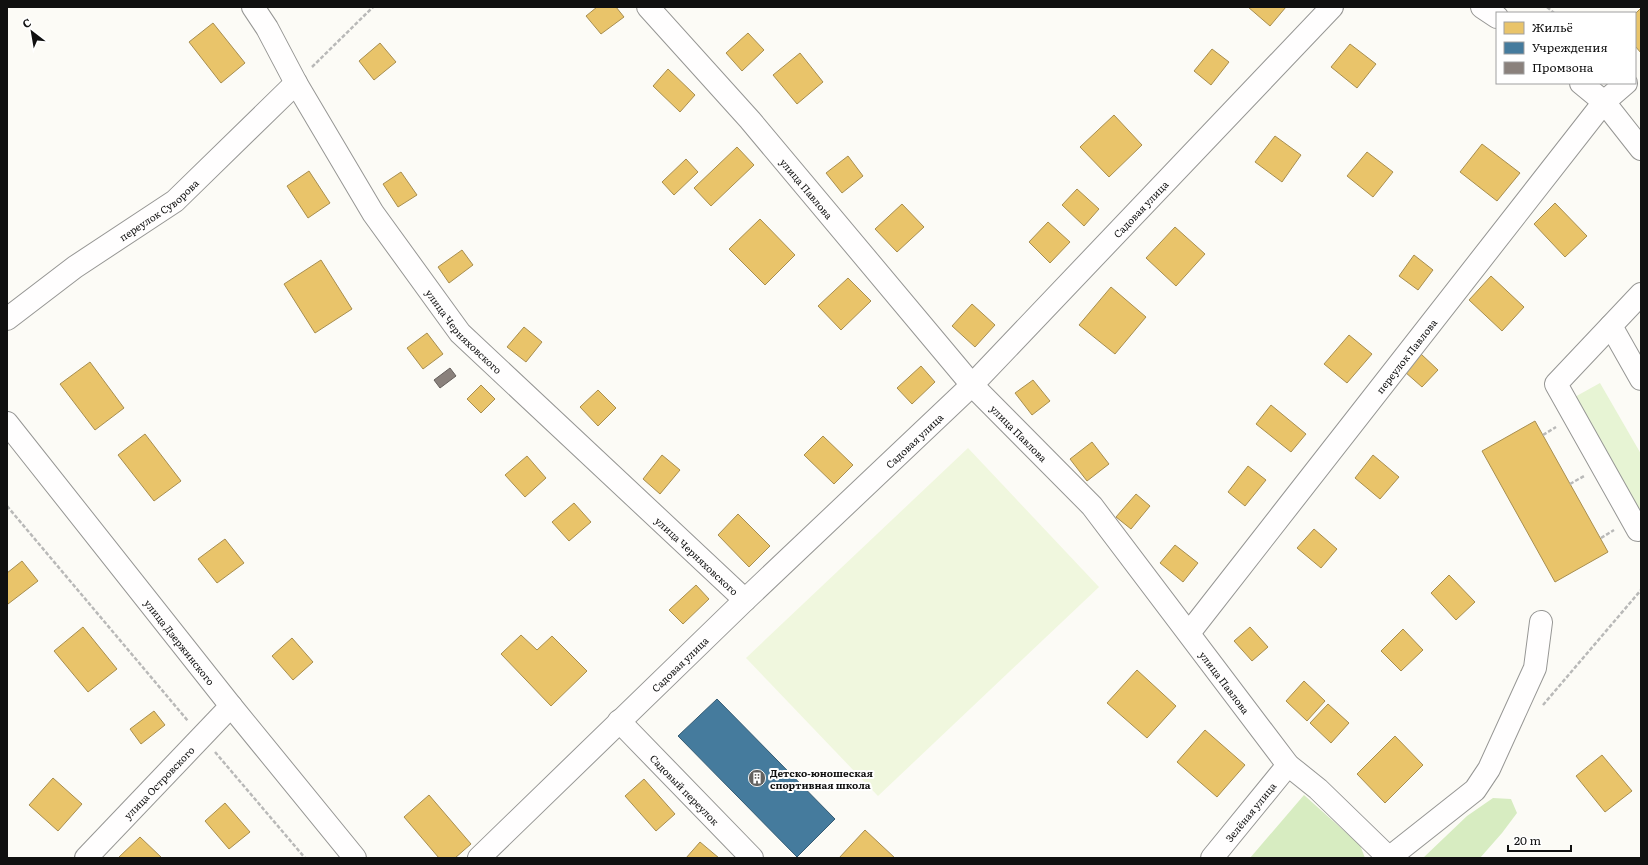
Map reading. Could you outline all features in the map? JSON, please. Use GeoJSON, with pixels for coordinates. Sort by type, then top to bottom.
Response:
{"type":"FeatureCollection","features":[{"type":"Feature","properties":{"kind":"street","name":"улица Черняховского"},"geometry":{"type":"LineString","coordinates":[[253,7],[267,28],[296,83],[373,213],[460,333],[745,600]]}},
{"type":"Feature","properties":{"kind":"street","name":"улица Павлова"},"geometry":{"type":"LineString","coordinates":[[648,7],[750,120],[972,385],[1092,506],[1288,765],[1323,795],[1388,858]]}},
{"type":"Feature","properties":{"kind":"street","name":"Садовая улица"},"geometry":{"type":"LineString","coordinates":[[479,858],[745,600],[972,385],[1332,7]]}},
{"type":"Feature","properties":{"kind":"street"},"geometry":{"type":"LineString","coordinates":[[1482,7],[1496,16]]}},
{"type":"Feature","properties":{"kind":"street","name":"переулок Суворова"},"geometry":{"type":"LineString","coordinates":[[7,319],[75,267],[175,201],[296,83]]}},
{"type":"Feature","properties":{"kind":"street"},"geometry":{"type":"LineString","coordinates":[[1582,84],[1604,102],[1641,150]]}},
{"type":"Feature","properties":{"kind":"street","name":"переулок Павлова"},"geometry":{"type":"LineString","coordinates":[[1188,633],[1604,102],[1625,84]]}},
{"type":"Feature","properties":{"kind":"street"},"geometry":{"type":"LineString","coordinates":[[1640,531],[1556,384],[1641,294]]}},
{"type":"Feature","properties":{"kind":"street"},"geometry":{"type":"LineString","coordinates":[[1611,326],[1641,379]]}},
{"type":"Feature","properties":{"kind":"street","name":"улица Дзержинского"},"geometry":{"type":"LineString","coordinates":[[7,423],[355,858]]}},
{"type":"Feature","properties":{"kind":"street"},"geometry":{"type":"LineString","coordinates":[[1388,858],[1475,790],[1489,769],[1535,668],[1541,622]]}},
{"type":"Feature","properties":{"kind":"street","name":"улица Островского"},"geometry":{"type":"LineString","coordinates":[[86,858],[232,706]]}},
{"type":"Feature","properties":{"kind":"street","name":"Садовый переулок"},"geometry":{"type":"LineString","coordinates":[[619,721],[752,858]]}},
{"type":"Feature","properties":{"kind":"street","name":"Зелёная улица"},"geometry":{"type":"LineString","coordinates":[[1212,858],[1288,765]]}},
{"type":"Feature","properties":{"kind":"path"},"geometry":{"type":"LineString","coordinates":[[296,83],[373,7]]}},
{"type":"Feature","properties":{"kind":"path"},"geometry":{"type":"LineString","coordinates":[[7,506],[305,858]]}},
{"type":"Feature","properties":{"kind":"green space"},"geometry":{"type":"Polygon","coordinates":[[[1600,383],[1641,454],[1641,512],[1639,513],[1573,398],[1600,383]]]}},
{"type":"Feature","properties":{"kind":"green space"},"geometry":{"type":"Polygon","coordinates":[[[968,448],[1099,587],[878,796],[746,658],[968,448]]]}},
{"type":"Feature","properties":{"kind":"green space"},"geometry":{"type":"Polygon","coordinates":[[[1304,795],[1360,845],[1365,858],[1250,858],[1304,795]]]}},
{"type":"Feature","properties":{"kind":"green space"},"geometry":{"type":"Polygon","coordinates":[[[1493,798],[1511,799],[1517,813],[1480,858],[1423,858],[1467,816],[1493,798]]]}},
{"type":"Feature","properties":{"kind":"building: Жильё"},"geometry":{"type":"Polygon","coordinates":[[[597,7],[616,7],[624,17],[601,34],[586,16],[597,7]]]}},
{"type":"Feature","properties":{"kind":"building: Жильё"},"geometry":{"type":"Polygon","coordinates":[[[1248,7],[1286,7],[1270,26],[1248,7]]]}},
{"type":"Feature","properties":{"kind":"building: Жильё"},"geometry":{"type":"Polygon","coordinates":[[[1641,8],[1641,53],[1636,47],[1636,13],[1641,8]]]}},
{"type":"Feature","properties":{"kind":"building: Жильё"},"geometry":{"type":"Polygon","coordinates":[[[213,23],[245,63],[221,83],[189,42],[213,23]]]}},
{"type":"Feature","properties":{"kind":"building: Жильё"},"geometry":{"type":"Polygon","coordinates":[[[748,33],[764,50],[742,71],[726,53],[748,33]]]}},
{"type":"Feature","properties":{"kind":"building: Жильё"},"geometry":{"type":"Polygon","coordinates":[[[380,43],[396,62],[374,80],[359,61],[380,43]]]}},
{"type":"Feature","properties":{"kind":"building: Жильё"},"geometry":{"type":"Polygon","coordinates":[[[1350,44],[1376,64],[1357,88],[1331,67],[1350,44]]]}},
{"type":"Feature","properties":{"kind":"building: Жильё"},"geometry":{"type":"Polygon","coordinates":[[[1212,49],[1229,62],[1211,85],[1194,71],[1212,49]]]}},
{"type":"Feature","properties":{"kind":"building: Жильё"},"geometry":{"type":"Polygon","coordinates":[[[800,53],[823,82],[797,104],[773,75],[800,53]]]}},
{"type":"Feature","properties":{"kind":"building: Жильё"},"geometry":{"type":"Polygon","coordinates":[[[668,69],[695,95],[680,112],[653,86],[668,69]]]}},
{"type":"Feature","properties":{"kind":"building: Жильё"},"geometry":{"type":"Polygon","coordinates":[[[1114,115],[1142,145],[1109,177],[1080,147],[1114,115]]]}},
{"type":"Feature","properties":{"kind":"building: Жильё"},"geometry":{"type":"Polygon","coordinates":[[[1275,136],[1301,155],[1282,182],[1255,162],[1275,136]]]}},
{"type":"Feature","properties":{"kind":"building: Жильё"},"geometry":{"type":"Polygon","coordinates":[[[1482,144],[1520,173],[1497,201],[1460,172],[1482,144]]]}},
{"type":"Feature","properties":{"kind":"building: Жильё"},"geometry":{"type":"Polygon","coordinates":[[[737,147],[754,165],[711,206],[694,188],[737,147]]]}},
{"type":"Feature","properties":{"kind":"building: Жильё"},"geometry":{"type":"Polygon","coordinates":[[[1367,152],[1393,172],[1373,197],[1347,176],[1367,152]]]}},
{"type":"Feature","properties":{"kind":"building: Жильё"},"geometry":{"type":"Polygon","coordinates":[[[848,156],[863,176],[842,193],[826,173],[848,156]]]}},
{"type":"Feature","properties":{"kind":"building: Жильё"},"geometry":{"type":"Polygon","coordinates":[[[686,159],[698,172],[674,195],[662,182],[686,159]]]}},
{"type":"Feature","properties":{"kind":"building: Жильё"},"geometry":{"type":"Polygon","coordinates":[[[309,171],[330,203],[308,218],[287,186],[309,171]]]}},
{"type":"Feature","properties":{"kind":"building: Жильё"},"geometry":{"type":"Polygon","coordinates":[[[401,172],[417,195],[398,207],[383,184],[401,172]]]}},
{"type":"Feature","properties":{"kind":"building: Жильё"},"geometry":{"type":"Polygon","coordinates":[[[1077,189],[1099,209],[1084,226],[1062,205],[1077,189]]]}},
{"type":"Feature","properties":{"kind":"building: Жильё"},"geometry":{"type":"Polygon","coordinates":[[[1555,203],[1587,236],[1565,257],[1534,224],[1555,203]]]}},
{"type":"Feature","properties":{"kind":"building: Жильё"},"geometry":{"type":"Polygon","coordinates":[[[902,204],[924,227],[897,252],[875,229],[902,204]]]}},
{"type":"Feature","properties":{"kind":"building: Жильё"},"geometry":{"type":"Polygon","coordinates":[[[760,219],[795,255],[765,285],[729,249],[760,219]]]}},
{"type":"Feature","properties":{"kind":"building: Жильё"},"geometry":{"type":"Polygon","coordinates":[[[1048,222],[1070,242],[1050,263],[1029,242],[1048,222]]]}},
{"type":"Feature","properties":{"kind":"building: Жильё"},"geometry":{"type":"Polygon","coordinates":[[[1175,227],[1205,254],[1176,286],[1146,258],[1175,227]]]}},
{"type":"Feature","properties":{"kind":"building: Жильё"},"geometry":{"type":"Polygon","coordinates":[[[462,250],[473,265],[449,283],[438,267],[462,250]]]}},
{"type":"Feature","properties":{"kind":"building: Жильё"},"geometry":{"type":"Polygon","coordinates":[[[1414,255],[1433,270],[1418,290],[1399,276],[1414,255]]]}},
{"type":"Feature","properties":{"kind":"building: Жильё"},"geometry":{"type":"Polygon","coordinates":[[[321,260],[352,309],[315,333],[284,284],[321,260]]]}},
{"type":"Feature","properties":{"kind":"building: Жильё"},"geometry":{"type":"Polygon","coordinates":[[[1491,276],[1524,307],[1502,331],[1469,300],[1491,276]]]}},
{"type":"Feature","properties":{"kind":"building: Жильё"},"geometry":{"type":"Polygon","coordinates":[[[848,278],[871,301],[841,330],[818,306],[848,278]]]}},
{"type":"Feature","properties":{"kind":"building: Жильё"},"geometry":{"type":"Polygon","coordinates":[[[1111,287],[1146,317],[1115,354],[1079,325],[1111,287]]]}},
{"type":"Feature","properties":{"kind":"building: Жильё"},"geometry":{"type":"Polygon","coordinates":[[[972,304],[995,325],[975,347],[952,326],[972,304]]]}},
{"type":"Feature","properties":{"kind":"building: Жильё"},"geometry":{"type":"Polygon","coordinates":[[[524,327],[542,342],[526,362],[507,347],[524,327]]]}},
{"type":"Feature","properties":{"kind":"building: Жильё"},"geometry":{"type":"Polygon","coordinates":[[[427,333],[443,354],[423,369],[407,348],[427,333]]]}},
{"type":"Feature","properties":{"kind":"building: Жильё"},"geometry":{"type":"Polygon","coordinates":[[[1349,335],[1372,354],[1347,383],[1324,364],[1349,335]]]}},
{"type":"Feature","properties":{"kind":"building: Жильё"},"geometry":{"type":"Polygon","coordinates":[[[1421,354],[1438,370],[1422,387],[1405,372],[1421,354]]]}},
{"type":"Feature","properties":{"kind":"building: Жильё"},"geometry":{"type":"Polygon","coordinates":[[[90,362],[124,408],[95,430],[60,384],[90,362]]]}},
{"type":"Feature","properties":{"kind":"building: Жильё"},"geometry":{"type":"Polygon","coordinates":[[[921,366],[935,382],[912,404],[897,388],[921,366]]]}},
{"type":"Feature","properties":{"kind":"building: Жильё"},"geometry":{"type":"Polygon","coordinates":[[[1033,380],[1050,401],[1032,415],[1015,393],[1033,380]]]}},
{"type":"Feature","properties":{"kind":"building: Жильё"},"geometry":{"type":"Polygon","coordinates":[[[481,385],[495,399],[481,413],[467,399],[481,385]]]}},
{"type":"Feature","properties":{"kind":"building: Жильё"},"geometry":{"type":"Polygon","coordinates":[[[598,390],[616,408],[598,426],[580,407],[598,390]]]}},
{"type":"Feature","properties":{"kind":"building: Жильё"},"geometry":{"type":"Polygon","coordinates":[[[1271,405],[1306,434],[1291,452],[1256,424],[1271,405]]]}},
{"type":"Feature","properties":{"kind":"building: Жильё"},"geometry":{"type":"Polygon","coordinates":[[[1535,421],[1608,552],[1555,582],[1482,451],[1535,421]]]}},
{"type":"Feature","properties":{"kind":"building: Жильё"},"geometry":{"type":"Polygon","coordinates":[[[145,434],[181,481],[154,501],[118,455],[145,434]]]}},
{"type":"Feature","properties":{"kind":"building: Жильё"},"geometry":{"type":"Polygon","coordinates":[[[823,436],[853,465],[834,484],[804,455],[823,436]]]}},
{"type":"Feature","properties":{"kind":"building: Жильё"},"geometry":{"type":"Polygon","coordinates":[[[1092,442],[1109,464],[1087,481],[1070,459],[1092,442]]]}},
{"type":"Feature","properties":{"kind":"building: Жильё"},"geometry":{"type":"Polygon","coordinates":[[[662,455],[680,470],[660,494],[643,479],[662,455]]]}},
{"type":"Feature","properties":{"kind":"building: Жильё"},"geometry":{"type":"Polygon","coordinates":[[[1373,455],[1399,477],[1380,499],[1355,478],[1373,455]]]}},
{"type":"Feature","properties":{"kind":"building: Жильё"},"geometry":{"type":"Polygon","coordinates":[[[527,456],[546,478],[525,497],[505,475],[527,456]]]}},
{"type":"Feature","properties":{"kind":"building: Жильё"},"geometry":{"type":"Polygon","coordinates":[[[1248,466],[1266,480],[1245,506],[1228,492],[1248,466]]]}},
{"type":"Feature","properties":{"kind":"building: Жильё"},"geometry":{"type":"Polygon","coordinates":[[[1136,494],[1150,506],[1131,529],[1116,517],[1136,494]]]}},
{"type":"Feature","properties":{"kind":"building: Жильё"},"geometry":{"type":"Polygon","coordinates":[[[574,503],[591,522],[569,541],[552,522],[574,503]]]}},
{"type":"Feature","properties":{"kind":"building: Жильё"},"geometry":{"type":"Polygon","coordinates":[[[738,514],[770,546],[749,567],[718,535],[738,514]]]}},
{"type":"Feature","properties":{"kind":"building: Жильё"},"geometry":{"type":"Polygon","coordinates":[[[1314,529],[1337,549],[1321,568],[1297,548],[1314,529]]]}},
{"type":"Feature","properties":{"kind":"building: Жильё"},"geometry":{"type":"Polygon","coordinates":[[[225,539],[244,563],[217,583],[198,559],[225,539]]]}},
{"type":"Feature","properties":{"kind":"building: Жильё"},"geometry":{"type":"Polygon","coordinates":[[[1175,545],[1198,563],[1183,582],[1160,563],[1175,545]]]}},
{"type":"Feature","properties":{"kind":"building: Жильё"},"geometry":{"type":"Polygon","coordinates":[[[22,561],[38,581],[8,604],[7,573],[22,561]]]}},
{"type":"Feature","properties":{"kind":"building: Жильё"},"geometry":{"type":"Polygon","coordinates":[[[1449,575],[1475,602],[1456,620],[1431,593],[1449,575]]]}},
{"type":"Feature","properties":{"kind":"building: Жильё"},"geometry":{"type":"Polygon","coordinates":[[[696,585],[709,599],[683,624],[669,610],[696,585]]]}},
{"type":"Feature","properties":{"kind":"building: Жильё"},"geometry":{"type":"Polygon","coordinates":[[[83,627],[117,669],[88,692],[54,651],[83,627]]]}},
{"type":"Feature","properties":{"kind":"building: Жильё"},"geometry":{"type":"Polygon","coordinates":[[[1250,627],[1268,647],[1252,661],[1234,641],[1250,627]]]}},
{"type":"Feature","properties":{"kind":"building: Жильё"},"geometry":{"type":"Polygon","coordinates":[[[1403,629],[1423,650],[1401,671],[1381,651],[1403,629]]]}},
{"type":"Feature","properties":{"kind":"building: Жильё"},"geometry":{"type":"Polygon","coordinates":[[[521,635],[537,650],[552,636],[587,671],[551,706],[501,654],[521,635]]]}},
{"type":"Feature","properties":{"kind":"building: Жильё"},"geometry":{"type":"Polygon","coordinates":[[[292,638],[313,662],[293,680],[272,656],[292,638]]]}},
{"type":"Feature","properties":{"kind":"building: Жильё"},"geometry":{"type":"Polygon","coordinates":[[[1137,670],[1176,706],[1147,738],[1107,703],[1137,670]]]}},
{"type":"Feature","properties":{"kind":"building: Жильё"},"geometry":{"type":"Polygon","coordinates":[[[1304,681],[1325,701],[1307,721],[1286,701],[1304,681]]]}},
{"type":"Feature","properties":{"kind":"building: Жильё"},"geometry":{"type":"Polygon","coordinates":[[[1328,704],[1349,723],[1331,743],[1310,723],[1328,704]]]}},
{"type":"Feature","properties":{"kind":"building: Жильё"},"geometry":{"type":"Polygon","coordinates":[[[154,711],[165,725],[141,744],[130,729],[154,711]]]}},
{"type":"Feature","properties":{"kind":"building: Жильё"},"geometry":{"type":"Polygon","coordinates":[[[1205,730],[1245,765],[1217,797],[1177,762],[1205,730]]]}},
{"type":"Feature","properties":{"kind":"building: Жильё"},"geometry":{"type":"Polygon","coordinates":[[[1395,736],[1423,765],[1385,803],[1357,774],[1395,736]]]}},
{"type":"Feature","properties":{"kind":"building: Жильё"},"geometry":{"type":"Polygon","coordinates":[[[1602,755],[1632,791],[1605,812],[1576,776],[1602,755]]]}},
{"type":"Feature","properties":{"kind":"building: Жильё"},"geometry":{"type":"Polygon","coordinates":[[[53,778],[82,804],[58,831],[29,805],[53,778]]]}},
{"type":"Feature","properties":{"kind":"building: Жильё"},"geometry":{"type":"Polygon","coordinates":[[[644,779],[675,814],[656,831],[625,796],[644,779]]]}},
{"type":"Feature","properties":{"kind":"building: Жильё"},"geometry":{"type":"Polygon","coordinates":[[[429,795],[471,844],[455,858],[439,858],[404,817],[429,795]]]}},
{"type":"Feature","properties":{"kind":"building: Жильё"},"geometry":{"type":"Polygon","coordinates":[[[225,803],[250,832],[229,849],[205,821],[225,803]]]}},
{"type":"Feature","properties":{"kind":"building: Жильё"},"geometry":{"type":"Polygon","coordinates":[[[865,830],[895,858],[839,858],[865,830]]]}},
{"type":"Feature","properties":{"kind":"building: Жильё"},"geometry":{"type":"Polygon","coordinates":[[[140,837],[162,858],[118,858],[140,837]]]}},
{"type":"Feature","properties":{"kind":"building: Жильё"},"geometry":{"type":"Polygon","coordinates":[[[700,842],[719,858],[686,858],[700,842]]]}},
{"type":"Feature","properties":{"kind":"building: Учреждения","name":"Детско-юношеская спортивная школа"},"geometry":{"type":"Polygon","coordinates":[[[717,699],[835,819],[797,857],[678,736],[717,699]]]}},
{"type":"Feature","properties":{"kind":"building: Промзона"},"geometry":{"type":"Polygon","coordinates":[[[450,368],[456,376],[440,388],[434,380],[450,368]]]}},
{"type":"Feature","properties":{"kind":"place","name":"Детско-юношеская спортивная школа"},"geometry":{"type":"Point","coordinates":[757,778]}}]}
